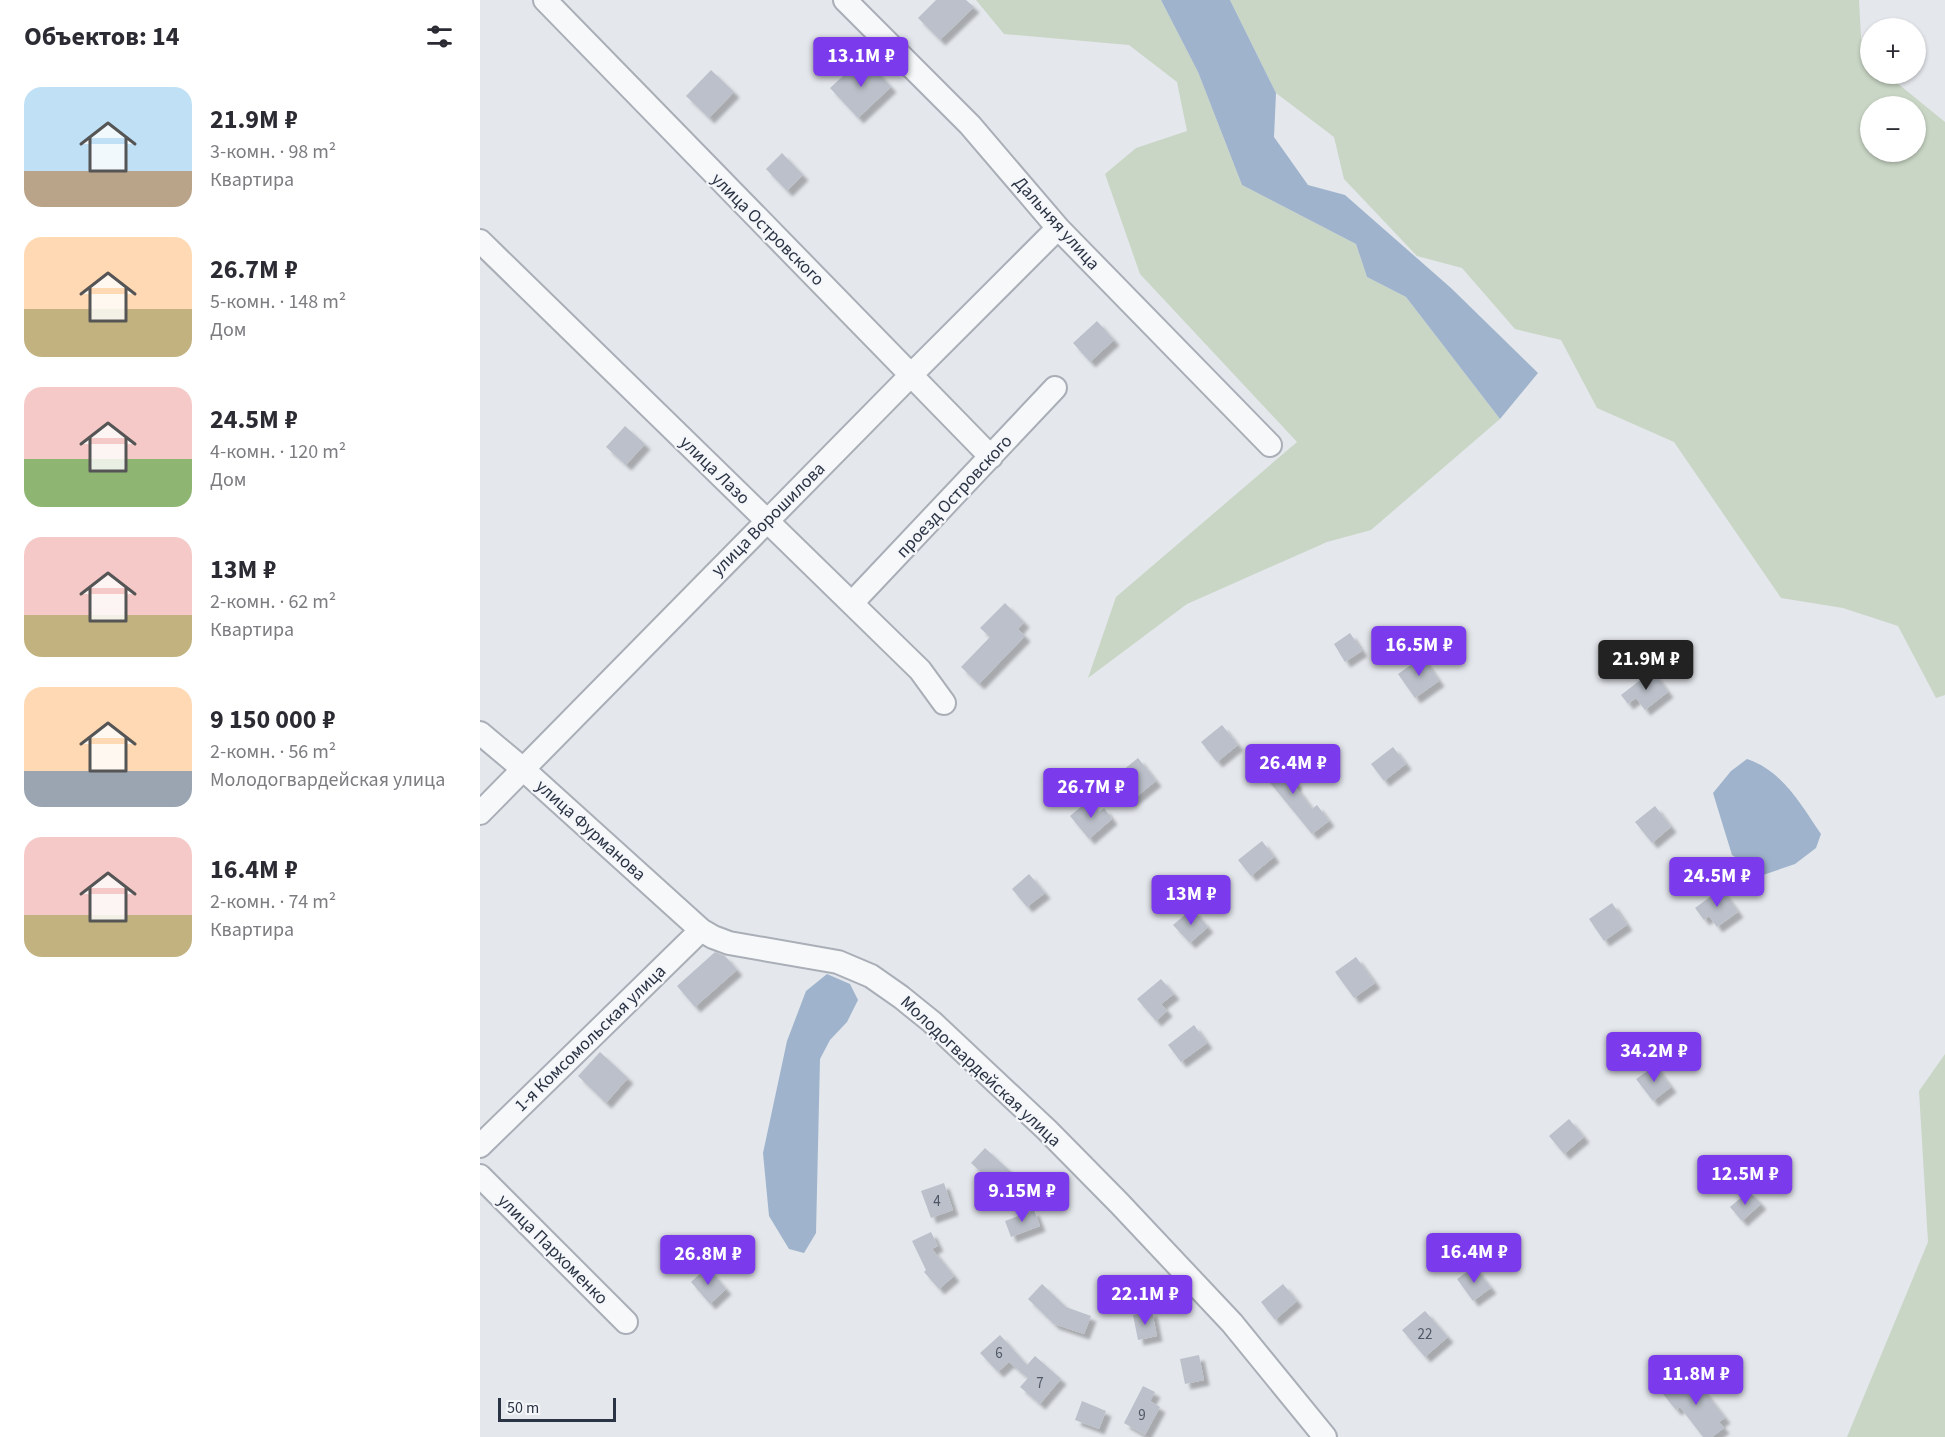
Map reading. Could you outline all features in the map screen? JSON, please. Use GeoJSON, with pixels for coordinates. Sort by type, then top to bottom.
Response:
{"type":"FeatureCollection","features":[{"type":"Feature","properties":{"kind":"street","name":"улица Островского"},"geometry":{"type":"LineString","coordinates":[[545,0],[991,456]]}},
{"type":"Feature","properties":{"kind":"street","name":"Дальняя улица"},"geometry":{"type":"LineString","coordinates":[[844,0],[970,125],[1058,228],[1270,445]]}},
{"type":"Feature","properties":{"kind":"street","name":"улица Ворошилова"},"geometry":{"type":"LineString","coordinates":[[480,813],[1058,228]]}},
{"type":"Feature","properties":{"kind":"street","name":"улица Лазо"},"geometry":{"type":"LineString","coordinates":[[480,241],[920,670],[944,703]]}},
{"type":"Feature","properties":{"kind":"street","name":"проезд Островского"},"geometry":{"type":"LineString","coordinates":[[852,603],[1055,388]]}},
{"type":"Feature","properties":{"kind":"street","name":"улица Фурманова"},"geometry":{"type":"LineString","coordinates":[[480,733],[701,930]]}},
{"type":"Feature","properties":{"kind":"street","name":"1-я Комсомольская улица"},"geometry":{"type":"LineString","coordinates":[[480,1146],[701,930]]}},
{"type":"Feature","properties":{"kind":"street","name":"Молодогвардейская улица"},"geometry":{"type":"LineString","coordinates":[[701,930],[729,943],[838,962],[871,976],[902,997],[1008,1093],[1119,1203],[1232,1323],[1325,1437]]}},
{"type":"Feature","properties":{"kind":"street","name":"улица Пархоменко"},"geometry":{"type":"LineString","coordinates":[[480,1176],[626,1322]]}},
{"type":"Feature","properties":{"kind":"green space"},"geometry":{"type":"Polygon","coordinates":[[[976,0],[1161,0],[1198,72],[1242,185],[1356,244],[1367,277],[1406,297],[1500,419],[1371,530],[1327,542],[1187,604],[1088,678],[1116,597],[1297,442],[1140,274],[1105,174],[1136,148],[1187,131],[1177,82],[1129,45],[1004,34],[976,0]]]}},
{"type":"Feature","properties":{"kind":"green space"},"geometry":{"type":"Polygon","coordinates":[[[1230,0],[1859,0],[1860,84],[1898,84],[1913,96],[1860,96],[1860,162],[1926,162],[1926,107],[1945,122],[1945,695],[1936,698],[1898,626],[1843,608],[1781,598],[1674,442],[1597,408],[1561,340],[1515,329],[1462,268],[1417,256],[1344,179],[1334,137],[1276,93],[1230,0]]]}},
{"type":"Feature","properties":{"kind":"green space"},"geometry":{"type":"Polygon","coordinates":[[[1945,1054],[1945,1437],[1847,1437],[1928,1242],[1919,1091],[1945,1054]]]}},
{"type":"Feature","properties":{"kind":"water"},"geometry":{"type":"Polygon","coordinates":[[[1161,0],[1230,0],[1276,93],[1274,137],[1308,185],[1345,195],[1451,288],[1538,373],[1500,419],[1406,297],[1367,277],[1356,244],[1242,185],[1198,72],[1161,0]]]}},
{"type":"Feature","properties":{"kind":"water"},"geometry":{"type":"Polygon","coordinates":[[[1747,759],[1760,764],[1781,780],[1821,834],[1816,848],[1795,864],[1763,875],[1732,855],[1713,793],[1731,771],[1747,759]]]}},
{"type":"Feature","properties":{"kind":"water"},"geometry":{"type":"Polygon","coordinates":[[[827,974],[850,984],[858,1000],[847,1022],[830,1040],[820,1059],[816,1233],[804,1253],[789,1249],[769,1216],[763,1153],[787,1041],[806,991],[827,974]]]}},
{"type":"Feature","properties":{"kind":"building"},"geometry":{"type":"Polygon","coordinates":[[[936,0],[966,0],[974,7],[940,40],[918,18],[936,0]]]}},
{"type":"Feature","properties":{"kind":"building"},"geometry":{"type":"Polygon","coordinates":[[[864,57],[891,87],[858,118],[830,88],[864,57]]]}},
{"type":"Feature","properties":{"kind":"building"},"geometry":{"type":"Polygon","coordinates":[[[711,70],[734,92],[709,118],[686,96],[711,70]]]}},
{"type":"Feature","properties":{"kind":"building"},"geometry":{"type":"Polygon","coordinates":[[[782,153],[803,175],[787,191],[766,169],[782,153]]]}},
{"type":"Feature","properties":{"kind":"building"},"geometry":{"type":"Polygon","coordinates":[[[1097,321],[1114,340],[1090,362],[1073,343],[1097,321]]]}},
{"type":"Feature","properties":{"kind":"building"},"geometry":{"type":"Polygon","coordinates":[[[625,426],[645,444],[626,465],[606,447],[625,426]]]}},
{"type":"Feature","properties":{"kind":"building"},"geometry":{"type":"Polygon","coordinates":[[[1005,603],[1024,622],[1018,629],[1025,636],[979,684],[961,667],[990,637],[980,628],[1005,603]]]}},
{"type":"Feature","properties":{"kind":"building"},"geometry":{"type":"Polygon","coordinates":[[[1350,633],[1362,651],[1345,662],[1334,644],[1350,633]]]}},
{"type":"Feature","properties":{"kind":"building"},"geometry":{"type":"Polygon","coordinates":[[[1422,657],[1439,681],[1415,698],[1398,674],[1422,657]]]}},
{"type":"Feature","properties":{"kind":"building"},"geometry":{"type":"Polygon","coordinates":[[[1652,671],[1668,692],[1645,710],[1636,698],[1628,704],[1621,695],[1652,671]]]}},
{"type":"Feature","properties":{"kind":"building"},"geometry":{"type":"Polygon","coordinates":[[[1222,725],[1238,745],[1217,762],[1201,742],[1222,725]]]}},
{"type":"Feature","properties":{"kind":"building"},"geometry":{"type":"Polygon","coordinates":[[[1393,747],[1406,764],[1384,781],[1371,764],[1393,747]]]}},
{"type":"Feature","properties":{"kind":"building"},"geometry":{"type":"Polygon","coordinates":[[[1276,756],[1312,809],[1317,805],[1329,821],[1312,834],[1259,769],[1276,756]]]}},
{"type":"Feature","properties":{"kind":"building"},"geometry":{"type":"Polygon","coordinates":[[[1138,758],[1156,781],[1130,802],[1112,779],[1138,758]]]}},
{"type":"Feature","properties":{"kind":"building"},"geometry":{"type":"Polygon","coordinates":[[[1089,800],[1099,812],[1104,808],[1112,819],[1089,839],[1070,816],[1089,800]]]}},
{"type":"Feature","properties":{"kind":"building"},"geometry":{"type":"Polygon","coordinates":[[[1655,806],[1671,827],[1652,843],[1635,822],[1655,806]]]}},
{"type":"Feature","properties":{"kind":"building"},"geometry":{"type":"Polygon","coordinates":[[[1262,841],[1274,857],[1251,876],[1238,860],[1262,841]]]}},
{"type":"Feature","properties":{"kind":"building"},"geometry":{"type":"Polygon","coordinates":[[[1029,874],[1045,893],[1027,907],[1012,889],[1029,874]]]}},
{"type":"Feature","properties":{"kind":"building"},"geometry":{"type":"Polygon","coordinates":[[[1721,889],[1738,912],[1717,927],[1709,916],[1704,920],[1695,908],[1721,889]]]}},
{"type":"Feature","properties":{"kind":"building"},"geometry":{"type":"Polygon","coordinates":[[[1612,903],[1627,925],[1604,941],[1589,919],[1612,903]]]}},
{"type":"Feature","properties":{"kind":"building"},"geometry":{"type":"Polygon","coordinates":[[[1192,909],[1208,927],[1190,943],[1173,925],[1192,909]]]}},
{"type":"Feature","properties":{"kind":"building"},"geometry":{"type":"Polygon","coordinates":[[[715,952],[725,956],[737,970],[695,1007],[677,986],[715,952]]]}},
{"type":"Feature","properties":{"kind":"building"},"geometry":{"type":"Polygon","coordinates":[[[1356,957],[1375,983],[1354,998],[1335,972],[1356,957]]]}},
{"type":"Feature","properties":{"kind":"building"},"geometry":{"type":"Polygon","coordinates":[[[1161,979],[1174,994],[1161,1004],[1167,1011],[1156,1021],[1137,999],[1161,979]]]}},
{"type":"Feature","properties":{"kind":"building"},"geometry":{"type":"Polygon","coordinates":[[[1194,1025],[1207,1043],[1181,1062],[1168,1045],[1194,1025]]]}},
{"type":"Feature","properties":{"kind":"building"},"geometry":{"type":"Polygon","coordinates":[[[1650,1047],[1660,1061],[1647,1071],[1636,1058],[1650,1047]]]}},
{"type":"Feature","properties":{"kind":"building"},"geometry":{"type":"Polygon","coordinates":[[[600,1052],[628,1078],[606,1103],[578,1076],[600,1052]]]}},
{"type":"Feature","properties":{"kind":"building"},"geometry":{"type":"Polygon","coordinates":[[[1655,1066],[1671,1087],[1653,1101],[1636,1079],[1655,1066]]]}},
{"type":"Feature","properties":{"kind":"building"},"geometry":{"type":"Polygon","coordinates":[[[1569,1119],[1584,1137],[1564,1154],[1549,1136],[1569,1119]]]}},
{"type":"Feature","properties":{"kind":"building"},"geometry":{"type":"Polygon","coordinates":[[[985,1148],[1009,1170],[995,1185],[971,1163],[985,1148]]]}},
{"type":"Feature","properties":{"kind":"building"},"geometry":{"type":"Polygon","coordinates":[[[944,1183],[953,1210],[931,1218],[921,1191],[944,1183]]]}},
{"type":"Feature","properties":{"kind":"building"},"geometry":{"type":"Polygon","coordinates":[[[1749,1191],[1761,1204],[1742,1221],[1730,1207],[1749,1191]]]}},
{"type":"Feature","properties":{"kind":"building"},"geometry":{"type":"Polygon","coordinates":[[[1034,1210],[1040,1226],[1011,1237],[1005,1221],[1034,1210]]]}},
{"type":"Feature","properties":{"kind":"building"},"geometry":{"type":"Polygon","coordinates":[[[931,1232],[938,1246],[932,1249],[954,1276],[939,1289],[924,1272],[926,1270],[912,1241],[931,1232]]]}},
{"type":"Feature","properties":{"kind":"building"},"geometry":{"type":"Polygon","coordinates":[[[707,1267],[726,1289],[710,1304],[691,1282],[707,1267]]]}},
{"type":"Feature","properties":{"kind":"building"},"geometry":{"type":"Polygon","coordinates":[[[1474,1267],[1491,1288],[1473,1301],[1457,1279],[1474,1267]]]}},
{"type":"Feature","properties":{"kind":"building"},"geometry":{"type":"Polygon","coordinates":[[[1042,1284],[1066,1307],[1091,1316],[1084,1334],[1054,1324],[1028,1299],[1042,1284]]]}},
{"type":"Feature","properties":{"kind":"building"},"geometry":{"type":"Polygon","coordinates":[[[1283,1284],[1297,1301],[1275,1320],[1261,1302],[1283,1284]]]}},
{"type":"Feature","properties":{"kind":"building"},"geometry":{"type":"Polygon","coordinates":[[[1152,1311],[1157,1336],[1138,1340],[1133,1315],[1152,1311]]]}},
{"type":"Feature","properties":{"kind":"building"},"geometry":{"type":"Polygon","coordinates":[[[1425,1311],[1448,1337],[1425,1357],[1402,1330],[1425,1311]]]}},
{"type":"Feature","properties":{"kind":"building"},"geometry":{"type":"Polygon","coordinates":[[[1000,1335],[1027,1365],[1035,1356],[1061,1379],[1040,1404],[1020,1387],[1028,1378],[1009,1362],[998,1372],[980,1353],[1000,1335]]]}},
{"type":"Feature","properties":{"kind":"building"},"geometry":{"type":"Polygon","coordinates":[[[1199,1355],[1204,1380],[1185,1384],[1180,1359],[1199,1355]]]}},
{"type":"Feature","properties":{"kind":"building"},"geometry":{"type":"Polygon","coordinates":[[[1690,1373],[1725,1418],[1719,1422],[1724,1428],[1712,1437],[1703,1437],[1680,1407],[1676,1410],[1663,1394],[1690,1373]]]}},
{"type":"Feature","properties":{"kind":"building"},"geometry":{"type":"Polygon","coordinates":[[[1143,1386],[1155,1392],[1150,1401],[1160,1407],[1145,1435],[1124,1423],[1143,1386]]]}},
{"type":"Feature","properties":{"kind":"building"},"geometry":{"type":"Polygon","coordinates":[[[1082,1401],[1106,1411],[1099,1429],[1075,1420],[1082,1401]]]}}]}
